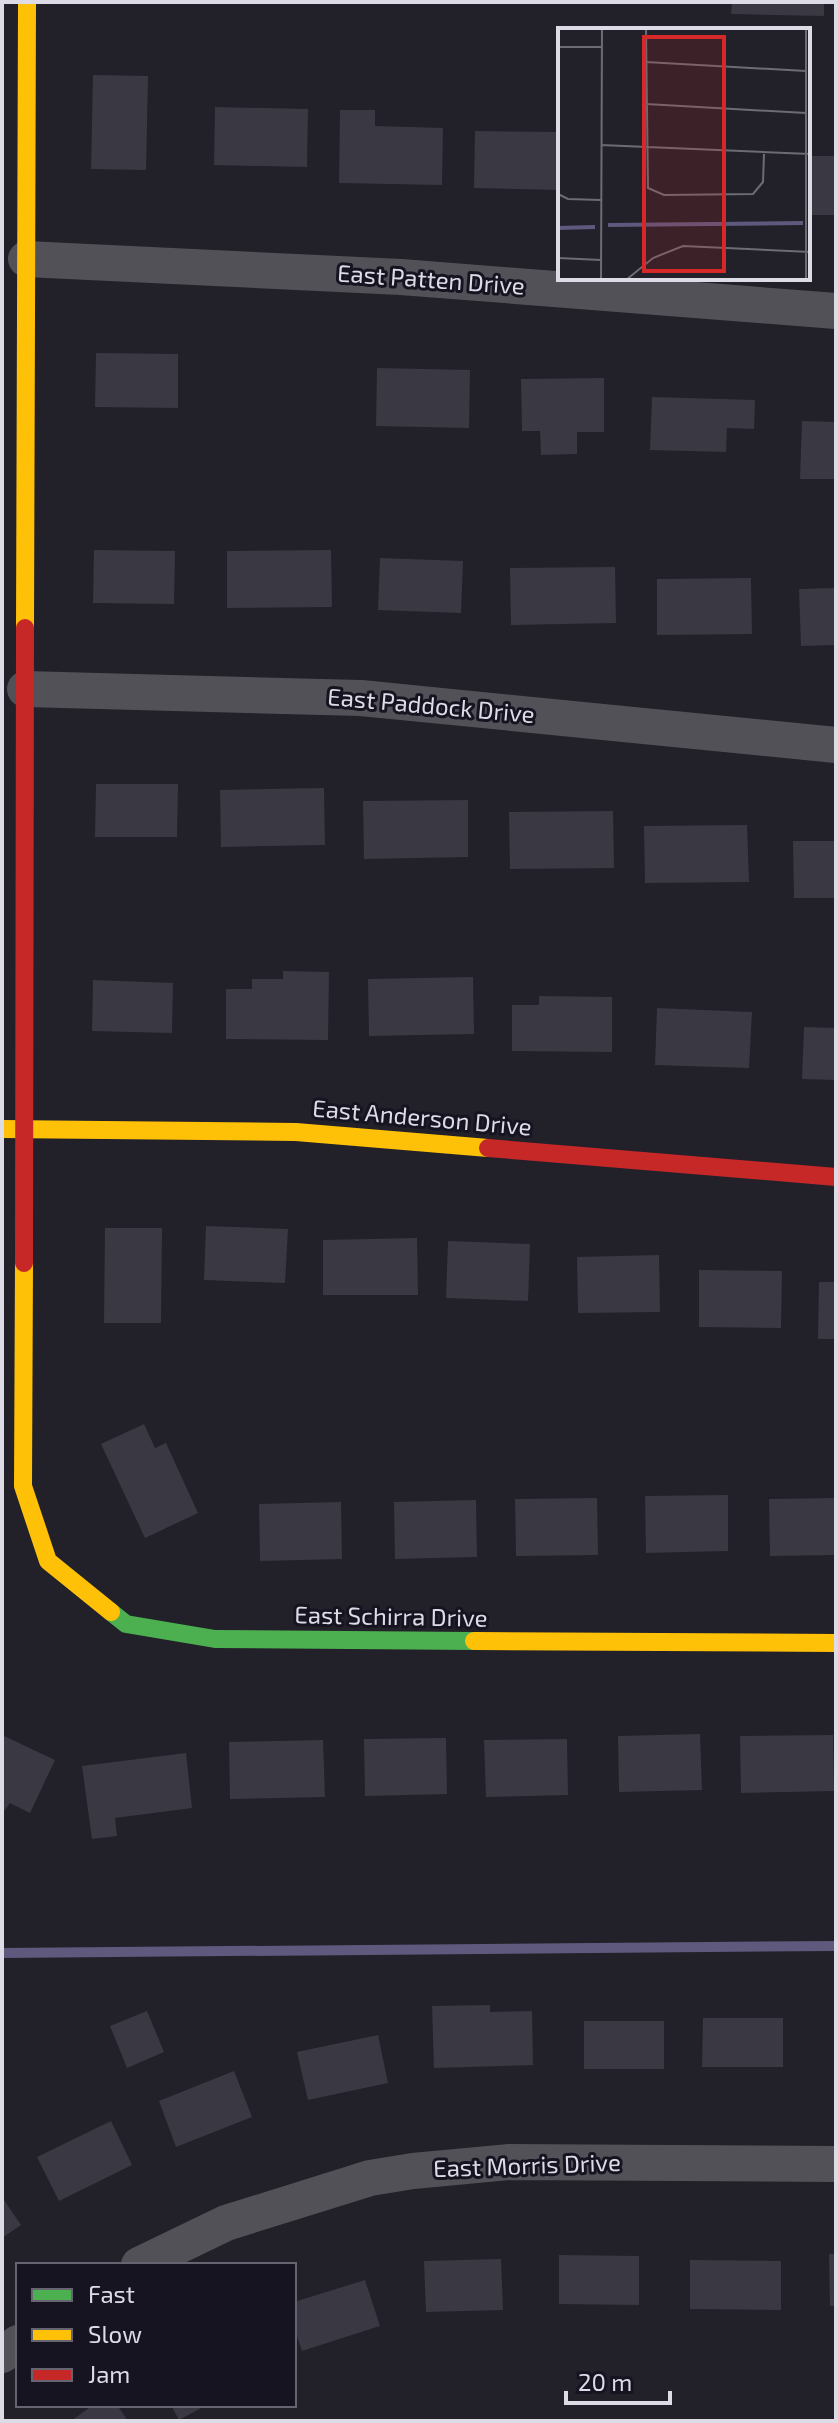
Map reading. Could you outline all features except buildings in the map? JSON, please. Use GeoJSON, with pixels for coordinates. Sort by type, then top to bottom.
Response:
{"type":"FeatureCollection","features":[{"type":"Feature","properties":{"kind":"street","name":"East Schirra Drive"},"geometry":{"type":"LineString","coordinates":[[27,2],[23,1486],[48,1561],[126,1624],[215,1639],[836,1643]]}},
{"type":"Feature","properties":{"kind":"street","name":"East Patten Drive"},"geometry":{"type":"LineString","coordinates":[[26,259],[401,277],[836,311]]}},
{"type":"Feature","properties":{"kind":"street","name":"East Paddock Drive"},"geometry":{"type":"LineString","coordinates":[[25,689],[361,698],[836,745]]}},
{"type":"Feature","properties":{"kind":"street","name":"East Anderson Drive"},"geometry":{"type":"LineString","coordinates":[[2,1129],[296,1132],[836,1177]]}},
{"type":"Feature","properties":{"kind":"street","name":"East Morris Drive"},"geometry":{"type":"LineString","coordinates":[[143,2263],[226,2223],[370,2178],[413,2171],[510,2162],[836,2164]]}},
{"type":"Feature","properties":{"kind":"waterway"},"geometry":{"type":"LineString","coordinates":[[2,1953],[836,1946]]}},
{"type":"Feature","properties":{"kind":"traffic: fast"},"geometry":{"type":"LineString","coordinates":[[111,1612],[126,1624],[215,1639],[474,1641]]}},
{"type":"Feature","properties":{"kind":"traffic: slow"},"geometry":{"type":"LineString","coordinates":[[25,628],[27,2]]}},
{"type":"Feature","properties":{"kind":"traffic: slow"},"geometry":{"type":"LineString","coordinates":[[2,1129],[296,1132],[488,1148]]}},
{"type":"Feature","properties":{"kind":"traffic: slow"},"geometry":{"type":"LineString","coordinates":[[24,1263],[23,1486],[48,1561],[111,1612]]}},
{"type":"Feature","properties":{"kind":"traffic: slow"},"geometry":{"type":"LineString","coordinates":[[474,1641],[836,1643]]}},
{"type":"Feature","properties":{"kind":"traffic: jam"},"geometry":{"type":"LineString","coordinates":[[24,1263],[25,628]]}},
{"type":"Feature","properties":{"kind":"traffic: jam"},"geometry":{"type":"LineString","coordinates":[[488,1148],[836,1177]]}}]}
